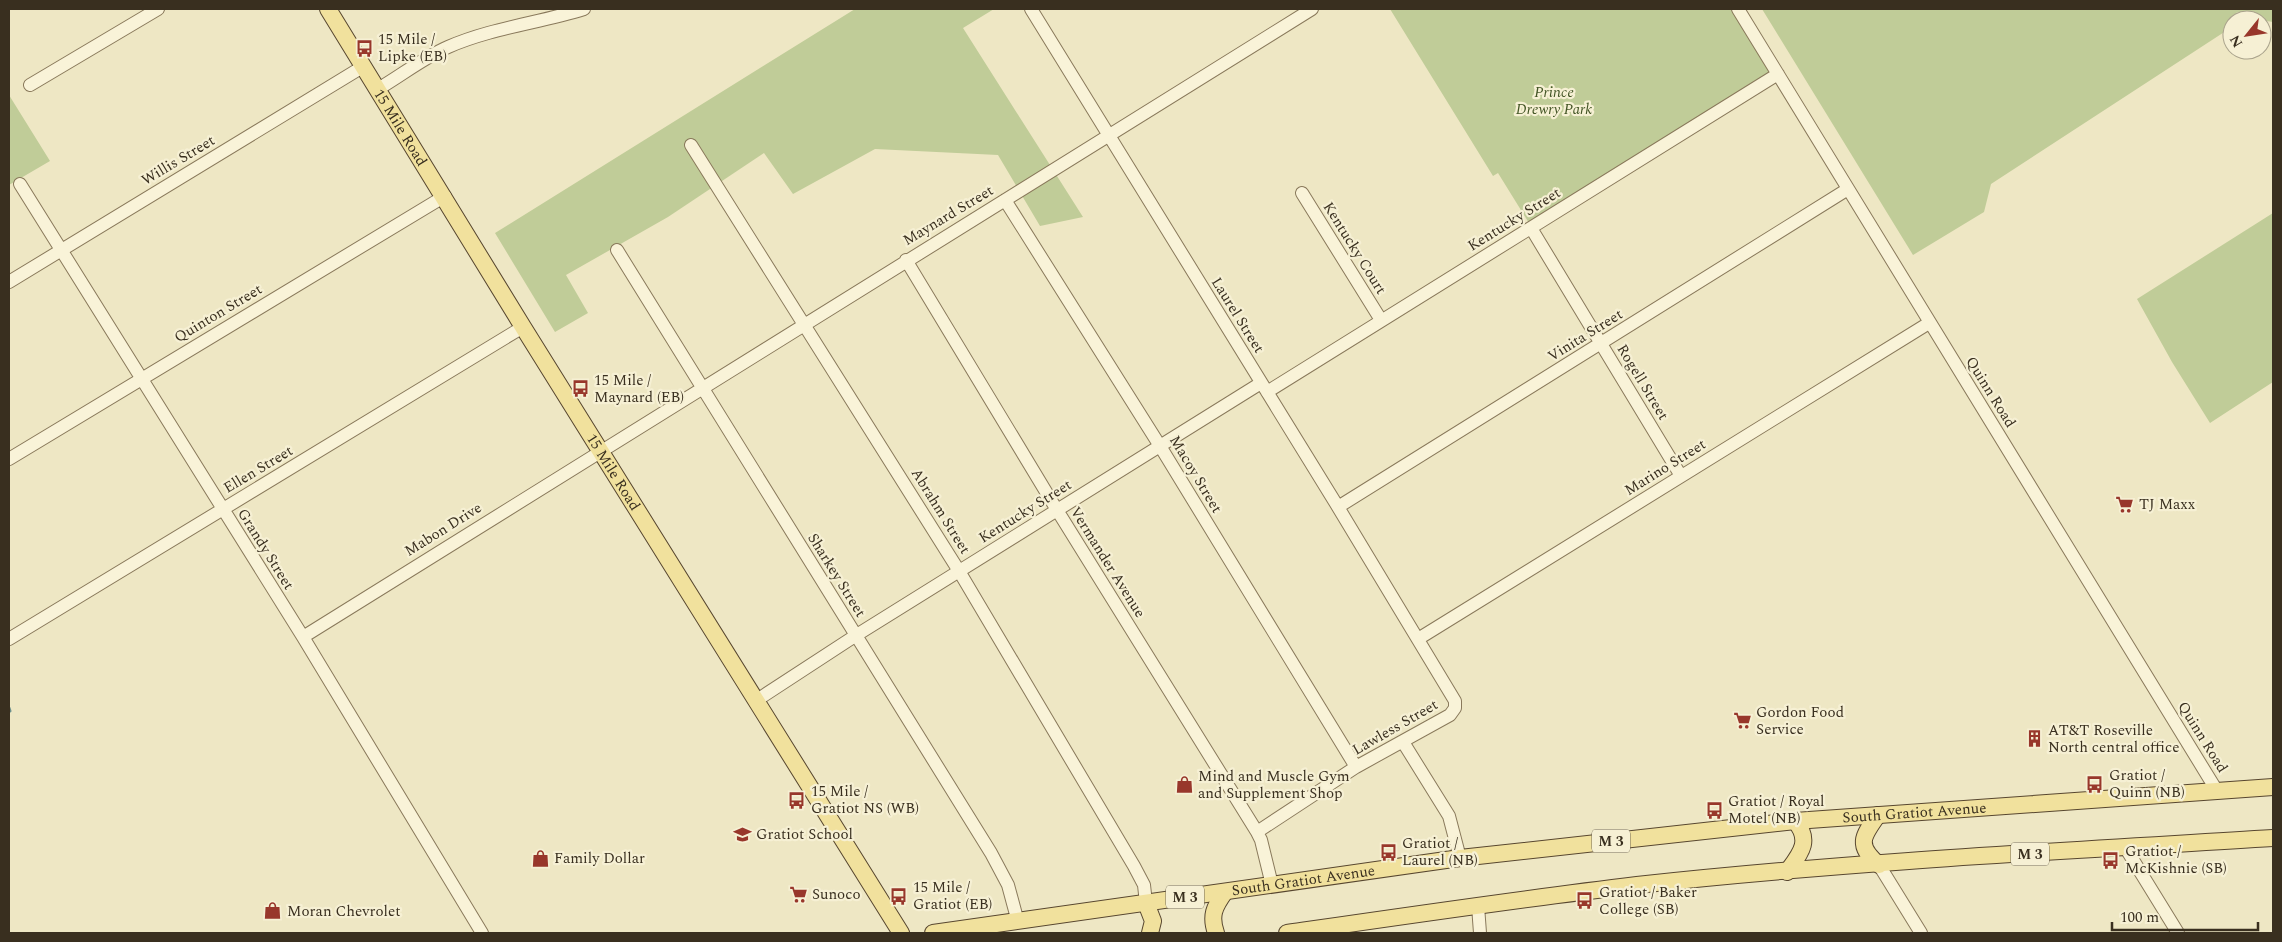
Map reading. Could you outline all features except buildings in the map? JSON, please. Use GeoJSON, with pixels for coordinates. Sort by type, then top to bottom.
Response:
{"type":"FeatureCollection","features":[{"type":"Feature","properties":{"kind":"main road","name":"15 Mile Road"},"geometry":{"type":"LineString","coordinates":[[328,9],[445,196],[523,327],[602,450],[901,933]]}},
{"type":"Feature","properties":{"kind":"main road","name":"South Gratiot Avenue"},"geometry":{"type":"LineString","coordinates":[[932,933],[1460,858],[1795,821],[2273,788]]}},
{"type":"Feature","properties":{"kind":"main road"},"geometry":{"type":"LineString","coordinates":[[1878,815],[1866,831],[1863,840],[1868,856],[1879,864]]}},
{"type":"Feature","properties":{"kind":"main road"},"geometry":{"type":"LineString","coordinates":[[1786,872],[1796,859],[1804,841],[1801,828],[1795,821]]}},
{"type":"Feature","properties":{"kind":"main road","name":"M 3"},"geometry":{"type":"LineString","coordinates":[[1287,933],[1356,928],[1478,906],[1640,885],[1879,864],[2273,838]]}},
{"type":"Feature","properties":{"kind":"main road"},"geometry":{"type":"LineString","coordinates":[[1216,933],[1212,914],[1216,904],[1225,892]]}},
{"type":"Feature","properties":{"kind":"main road"},"geometry":{"type":"LineString","coordinates":[[1146,903],[1152,921],[1150,933]]}},
{"type":"Feature","properties":{"kind":"street"},"geometry":{"type":"LineString","coordinates":[[30,85],[158,9]]}},
{"type":"Feature","properties":{"kind":"street"},"geometry":{"type":"LineString","coordinates":[[378,88],[425,58],[449,47],[508,28],[559,17],[584,9]]}},
{"type":"Feature","properties":{"kind":"street","name":"Laurel Street"},"geometry":{"type":"LineString","coordinates":[[1031,9],[1418,638]]}},
{"type":"Feature","properties":{"kind":"street","name":"Maynard Street"},"geometry":{"type":"LineString","coordinates":[[602,450],[1312,9]]}},
{"type":"Feature","properties":{"kind":"street","name":"Quinn Road"},"geometry":{"type":"LineString","coordinates":[[1738,9],[2218,791]]}},
{"type":"Feature","properties":{"kind":"street","name":"Willis Street"},"geometry":{"type":"LineString","coordinates":[[9,282],[364,66]]}},
{"type":"Feature","properties":{"kind":"street","name":"Kentucky Street"},"geometry":{"type":"LineString","coordinates":[[756,700],[1160,446],[1381,320],[1778,74]]}},
{"type":"Feature","properties":{"kind":"street","name":"Abrahm Street"},"geometry":{"type":"LineString","coordinates":[[691,145],[959,571],[1134,866],[1144,885],[1146,903]]}},
{"type":"Feature","properties":{"kind":"street","name":"Grandy Street"},"geometry":{"type":"LineString","coordinates":[[20,184],[222,510],[303,636],[482,933]]}},
{"type":"Feature","properties":{"kind":"street","name":"Vinita Street"},"geometry":{"type":"LineString","coordinates":[[1338,507],[1848,189]]}},
{"type":"Feature","properties":{"kind":"street","name":"Kentucky Court"},"geometry":{"type":"LineString","coordinates":[[1302,193],[1381,320]]}},
{"type":"Feature","properties":{"kind":"street","name":"Quinton Street"},"geometry":{"type":"LineString","coordinates":[[9,458],[445,196]]}},
{"type":"Feature","properties":{"kind":"street","name":"Macoy Street"},"geometry":{"type":"LineString","coordinates":[[1005,200],[1160,446],[1356,768]]}},
{"type":"Feature","properties":{"kind":"street","name":"Rogell Street"},"geometry":{"type":"LineString","coordinates":[[1531,228],[1681,476]]}},
{"type":"Feature","properties":{"kind":"street","name":"Sharkey Street"},"geometry":{"type":"LineString","coordinates":[[617,250],[1001,870],[1008,885],[1018,922]]}},
{"type":"Feature","properties":{"kind":"street","name":"Vermander Avenue"},"geometry":{"type":"LineString","coordinates":[[906,260],[1057,510],[1257,832],[1261,840],[1272,885]]}},
{"type":"Feature","properties":{"kind":"street","name":"Marino Street"},"geometry":{"type":"LineString","coordinates":[[1418,638],[1930,323]]}},
{"type":"Feature","properties":{"kind":"street","name":"Ellen Street"},"geometry":{"type":"LineString","coordinates":[[9,640],[523,327]]}},
{"type":"Feature","properties":{"kind":"street","name":"Mabon Drive"},"geometry":{"type":"LineString","coordinates":[[303,636],[602,450]]}},
{"type":"Feature","properties":{"kind":"street","name":"Lawless Street"},"geometry":{"type":"LineString","coordinates":[[1257,832],[1356,768],[1450,715],[1455,708],[1451,693],[1418,638]]}},
{"type":"Feature","properties":{"kind":"street"},"geometry":{"type":"LineString","coordinates":[[1403,742],[1449,816],[1460,858]]}},
{"type":"Feature","properties":{"kind":"street"},"geometry":{"type":"LineString","coordinates":[[2125,848],[2178,933]]}},
{"type":"Feature","properties":{"kind":"street"},"geometry":{"type":"LineString","coordinates":[[1879,864],[1921,933]]}},
{"type":"Feature","properties":{"kind":"street"},"geometry":{"type":"LineString","coordinates":[[1478,906],[1480,933]]}},
{"type":"Feature","properties":{"kind":"green space"},"geometry":{"type":"Polygon","coordinates":[[[855,9],[994,9],[963,28],[1083,217],[1040,226],[998,155],[875,149],[793,194],[764,153],[668,217],[566,275],[588,313],[555,332],[495,233],[855,9]]]}},
{"type":"Feature","properties":{"kind":"green space","name":"Prince Drewry Park"},"geometry":{"type":"Polygon","coordinates":[[[1390,9],[1731,9],[1771,74],[1529,223],[1498,173],[1493,176],[1390,9]]]}},
{"type":"Feature","properties":{"kind":"green space"},"geometry":{"type":"Polygon","coordinates":[[[1762,9],[2273,9],[2273,22],[2272,10],[2222,10],[2222,34],[1991,184],[1984,212],[1913,255],[1762,9]]]}},
{"type":"Feature","properties":{"kind":"green space"},"geometry":{"type":"Polygon","coordinates":[[[9,95],[50,161],[9,185],[9,95]]]}},
{"type":"Feature","properties":{"kind":"green space"},"geometry":{"type":"Polygon","coordinates":[[[2273,213],[2273,382],[2210,423],[2172,362],[2137,299],[2273,213]]]}},
{"type":"Feature","properties":{"kind":"place","name":"15 Mile / Lipke (EB)"},"geometry":{"type":"Point","coordinates":[364,48]}},
{"type":"Feature","properties":{"kind":"place","name":"15 Mile / Maynard (EB)"},"geometry":{"type":"Point","coordinates":[580,389]}},
{"type":"Feature","properties":{"kind":"place","name":"TJ Maxx"},"geometry":{"type":"Point","coordinates":[2125,504]}},
{"type":"Feature","properties":{"kind":"place","name":"Gordon Food Service"},"geometry":{"type":"Point","coordinates":[1742,721]}},
{"type":"Feature","properties":{"kind":"place","name":"AT&T Roseville North central office"},"geometry":{"type":"Point","coordinates":[2034,739]}},
{"type":"Feature","properties":{"kind":"place","name":"Gratiot / Quinn (NB)"},"geometry":{"type":"Point","coordinates":[2095,784]}},
{"type":"Feature","properties":{"kind":"place","name":"Mind and Muscle Gym and Supplement Shop"},"geometry":{"type":"Point","coordinates":[1184,785]}},
{"type":"Feature","properties":{"kind":"place","name":"15 Mile / Gratiot NS (WB)"},"geometry":{"type":"Point","coordinates":[797,800]}},
{"type":"Feature","properties":{"kind":"place","name":"Gratiot / Royal Motel (NB)"},"geometry":{"type":"Point","coordinates":[1714,810]}},
{"type":"Feature","properties":{"kind":"place","name":"Gratiot School"},"geometry":{"type":"Point","coordinates":[742,834]}},
{"type":"Feature","properties":{"kind":"place","name":"Gratiot / Laurel (NB)"},"geometry":{"type":"Point","coordinates":[1388,852]}},
{"type":"Feature","properties":{"kind":"place","name":"Family Dollar"},"geometry":{"type":"Point","coordinates":[540,858]}},
{"type":"Feature","properties":{"kind":"place","name":"Gratiot / McKishnie (SB)"},"geometry":{"type":"Point","coordinates":[2111,860]}},
{"type":"Feature","properties":{"kind":"place","name":"Sunoco"},"geometry":{"type":"Point","coordinates":[798,894]}},
{"type":"Feature","properties":{"kind":"place","name":"15 Mile / Gratiot (EB)"},"geometry":{"type":"Point","coordinates":[899,896]}},
{"type":"Feature","properties":{"kind":"place","name":"Gratiot / Baker College (SB)"},"geometry":{"type":"Point","coordinates":[1585,901]}},
{"type":"Feature","properties":{"kind":"place","name":"Moran Chevrolet"},"geometry":{"type":"Point","coordinates":[273,911]}}]}
